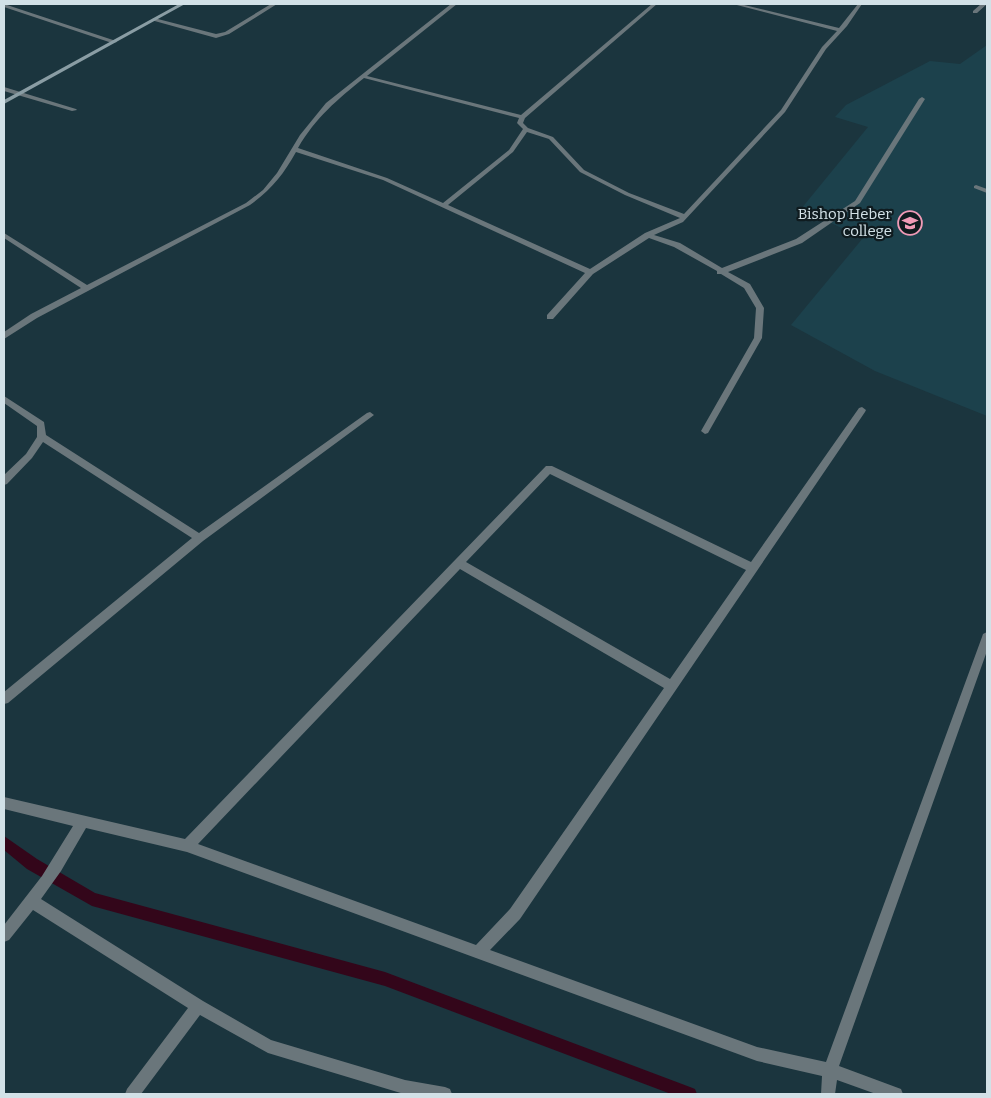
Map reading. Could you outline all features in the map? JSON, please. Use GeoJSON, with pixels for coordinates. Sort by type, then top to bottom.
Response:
{"type":"FeatureCollection","features":[{"type":"Feature","properties":{"kind":"street"},"geometry":{"type":"LineString","coordinates":[[4,102],[182,4]]}},
{"type":"Feature","properties":{"kind":"street"},"geometry":{"type":"LineString","coordinates":[[154,20],[216,36],[227,33],[274,4]]}},
{"type":"Feature","properties":{"kind":"street"},"geometry":{"type":"LineString","coordinates":[[4,336],[34,316],[248,204],[265,191],[280,174],[294,148],[328,104],[454,4]]}},
{"type":"Feature","properties":{"kind":"street"},"geometry":{"type":"LineString","coordinates":[[655,4],[522,118],[520,124],[526,129],[551,138],[582,171],[627,194],[685,217]]}},
{"type":"Feature","properties":{"kind":"street"},"geometry":{"type":"LineString","coordinates":[[735,4],[840,30]]}},
{"type":"Feature","properties":{"kind":"street"},"geometry":{"type":"LineString","coordinates":[[550,317],[590,272],[648,235],[681,221],[685,217],[783,111],[824,48],[860,4]]}},
{"type":"Feature","properties":{"kind":"street"},"geometry":{"type":"LineString","coordinates":[[975,12],[984,4]]}},
{"type":"Feature","properties":{"kind":"street"},"geometry":{"type":"LineString","coordinates":[[4,5],[114,42]]}},
{"type":"Feature","properties":{"kind":"street"},"geometry":{"type":"LineString","coordinates":[[362,76],[522,118]]}},
{"type":"Feature","properties":{"kind":"street"},"geometry":{"type":"LineString","coordinates":[[4,90],[74,110]]}},
{"type":"Feature","properties":{"kind":"street"},"geometry":{"type":"LineString","coordinates":[[720,272],[799,241],[858,202],[922,99]]}},
{"type":"Feature","properties":{"kind":"street"},"geometry":{"type":"LineString","coordinates":[[443,206],[511,150],[526,129]]}},
{"type":"Feature","properties":{"kind":"street"},"geometry":{"type":"LineString","coordinates":[[294,148],[385,179],[590,272]]}},
{"type":"Feature","properties":{"kind":"street"},"geometry":{"type":"LineString","coordinates":[[976,187],[987,191]]}},
{"type":"Feature","properties":{"kind":"street"},"geometry":{"type":"LineString","coordinates":[[4,235],[86,288]]}},
{"type":"Feature","properties":{"kind":"street"},"geometry":{"type":"LineString","coordinates":[[648,235],[677,245],[720,272],[747,286],[760,308],[758,338],[705,431]]}},
{"type":"Feature","properties":{"kind":"street"},"geometry":{"type":"LineString","coordinates":[[4,399],[41,424],[42,436],[29,456],[4,481]]}},
{"type":"Feature","properties":{"kind":"street"},"geometry":{"type":"LineString","coordinates":[[480,952],[515,914],[862,410]]}},
{"type":"Feature","properties":{"kind":"street"},"geometry":{"type":"LineString","coordinates":[[4,699],[199,538],[370,415]]}},
{"type":"Feature","properties":{"kind":"street"},"geometry":{"type":"LineString","coordinates":[[42,436],[199,538]]}},
{"type":"Feature","properties":{"kind":"street"},"geometry":{"type":"LineString","coordinates":[[188,846],[549,468],[753,568]]}},
{"type":"Feature","properties":{"kind":"street"},"geometry":{"type":"LineString","coordinates":[[459,563],[672,686]]}},
{"type":"Feature","properties":{"kind":"street"},"geometry":{"type":"LineString","coordinates":[[828,1094],[830,1070],[987,637]]}},
{"type":"Feature","properties":{"kind":"street"},"geometry":{"type":"LineString","coordinates":[[4,803],[188,846],[757,1054],[830,1070],[896,1094]]}},
{"type":"Feature","properties":{"kind":"street"},"geometry":{"type":"LineString","coordinates":[[4,935],[33,902],[68,849],[83,821]]}},
{"type":"Feature","properties":{"kind":"street"},"geometry":{"type":"LineString","coordinates":[[33,902],[198,1006],[268,1046],[403,1091],[445,1094]]}},
{"type":"Feature","properties":{"kind":"street"},"geometry":{"type":"LineString","coordinates":[[132,1094],[198,1006]]}},
{"type":"Feature","properties":{"kind":"shaded area","name":"Bishop Heber college"},"geometry":{"type":"Polygon","coordinates":[[[987,45],[987,416],[875,371],[791,325],[863,238],[801,209],[868,127],[835,117],[846,105],[930,61],[960,64],[987,45]]]}},
{"type":"Feature","properties":{"kind":"waterway"},"geometry":{"type":"LineString","coordinates":[[4,842],[32,864],[92,899],[385,979],[690,1094]]}},
{"type":"Feature","properties":{"kind":"place","name":"Bishop Heber college"},"geometry":{"type":"Point","coordinates":[910,223]}}]}
